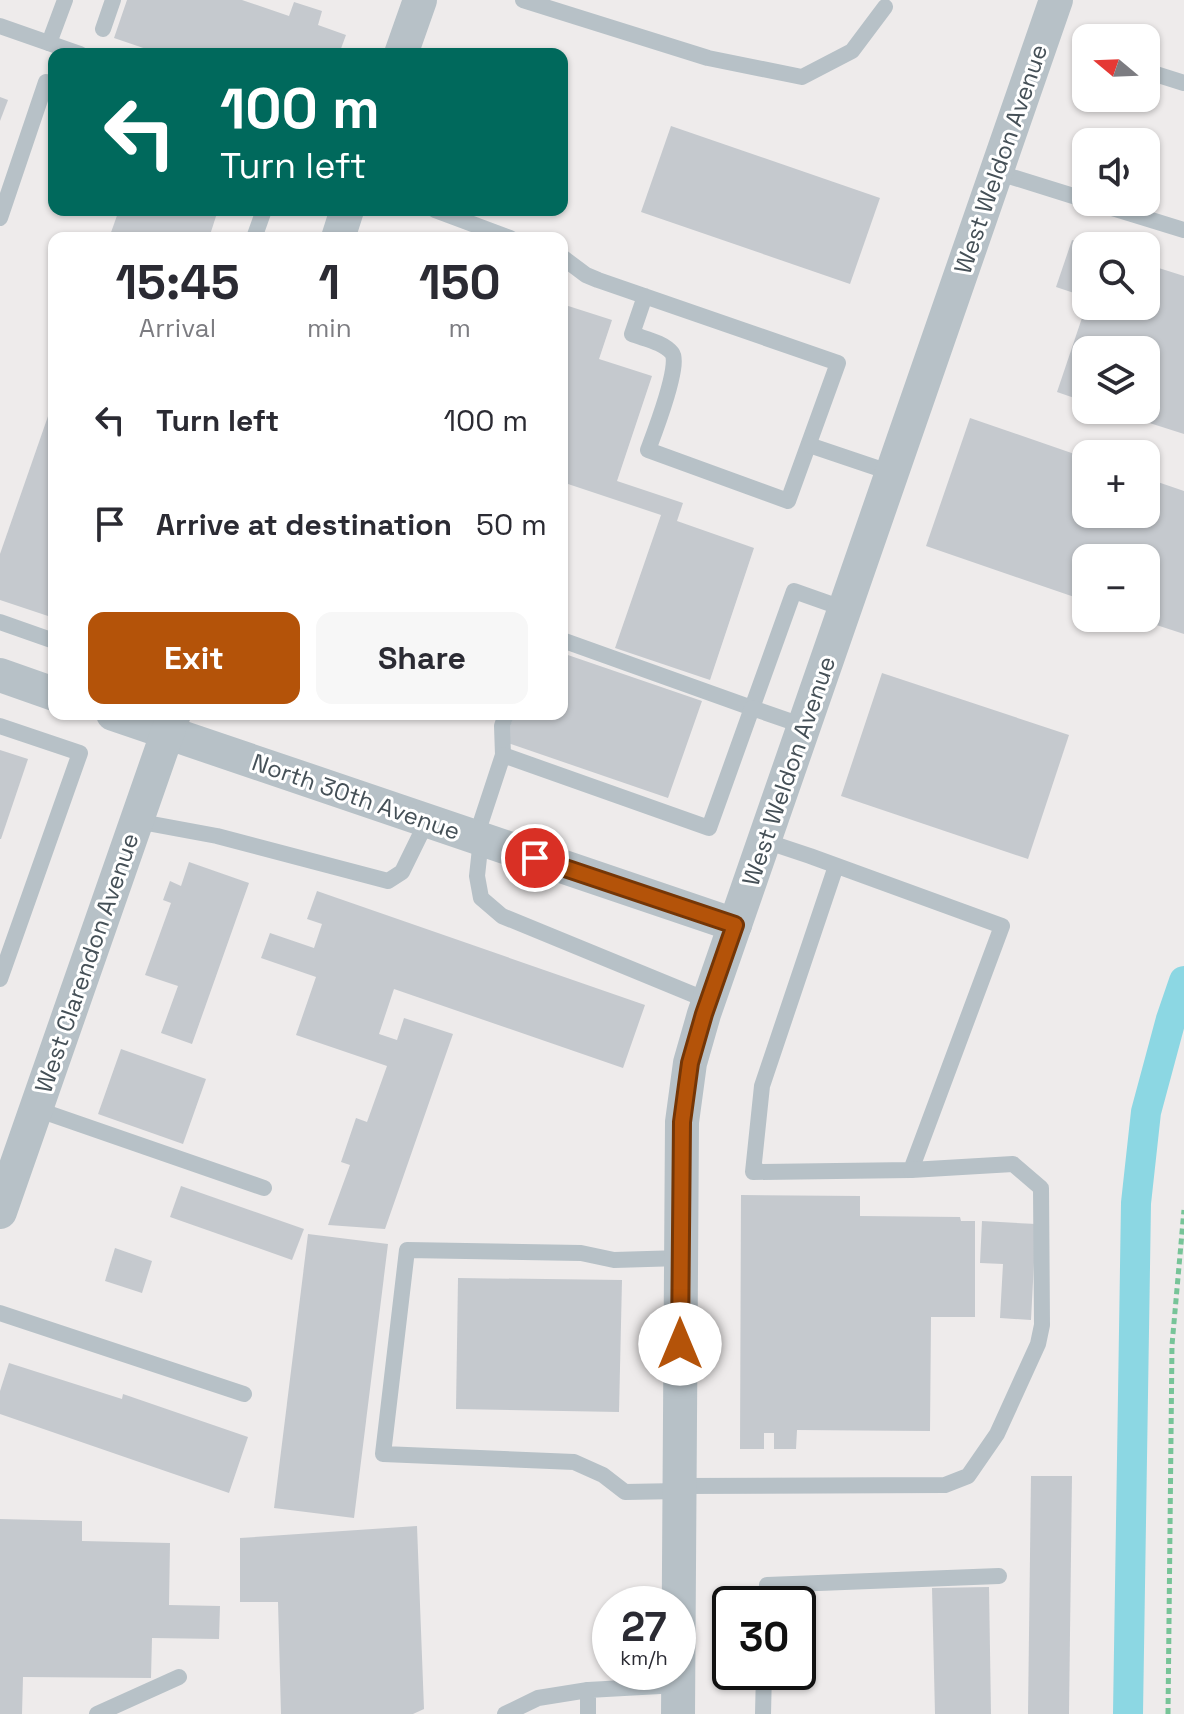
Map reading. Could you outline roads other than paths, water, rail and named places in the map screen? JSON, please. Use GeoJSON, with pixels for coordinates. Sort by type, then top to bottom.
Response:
{"type":"FeatureCollection","features":[{"type":"Feature","properties":{"kind":"street"},"geometry":{"type":"LineString","coordinates":[[403,48],[420,0]]}},
{"type":"Feature","properties":{"kind":"street","name":"West Weldon Avenue"},"geometry":{"type":"LineString","coordinates":[[678,1700],[682,1122],[690,1063],[1056,0]]}},
{"type":"Feature","properties":{"kind":"street"},"geometry":{"type":"LineString","coordinates":[[0,675],[48,692]]}},
{"type":"Feature","properties":{"kind":"street","name":"North 30th Avenue"},"geometry":{"type":"LineString","coordinates":[[171,723],[427,821],[735,925]]}},
{"type":"Feature","properties":{"kind":"street","name":"West Clarendon Avenue"},"geometry":{"type":"LineString","coordinates":[[0,1212],[171,723]]}},
{"type":"Feature","properties":{"kind":"lane"},"geometry":{"type":"LineString","coordinates":[[49,43],[65,0]]}},
{"type":"Feature","properties":{"kind":"lane"},"geometry":{"type":"LineString","coordinates":[[103,29],[113,0]]}},
{"type":"Feature","properties":{"kind":"lane"},"geometry":{"type":"LineString","coordinates":[[523,0],[708,58],[802,77],[852,51],[885,7]]}},
{"type":"Feature","properties":{"kind":"lane"},"geometry":{"type":"LineString","coordinates":[[0,26],[62,48]]}},
{"type":"Feature","properties":{"kind":"lane"},"geometry":{"type":"LineString","coordinates":[[1160,75],[1184,83]]}},
{"type":"Feature","properties":{"kind":"lane"},"geometry":{"type":"LineString","coordinates":[[0,218],[48,82]]}},
{"type":"Feature","properties":{"kind":"lane"},"geometry":{"type":"LineString","coordinates":[[996,172],[1072,196]]}},
{"type":"Feature","properties":{"kind":"lane"},"geometry":{"type":"LineString","coordinates":[[451,216],[494,232]]}},
{"type":"Feature","properties":{"kind":"lane"},"geometry":{"type":"LineString","coordinates":[[1138,216],[1184,230]]}},
{"type":"Feature","properties":{"kind":"lane"},"geometry":{"type":"LineString","coordinates":[[568,262],[586,275],[838,363],[788,501],[648,450],[676,361],[672,353],[656,343],[632,334],[645,296]]}},
{"type":"Feature","properties":{"kind":"lane"},"geometry":{"type":"LineString","coordinates":[[809,445],[892,473]]}},
{"type":"Feature","properties":{"kind":"lane"},"geometry":{"type":"LineString","coordinates":[[503,755],[709,828],[794,591],[845,609]]}},
{"type":"Feature","properties":{"kind":"lane"},"geometry":{"type":"LineString","coordinates":[[0,622],[48,639]]}},
{"type":"Feature","properties":{"kind":"lane"},"geometry":{"type":"LineString","coordinates":[[568,642],[804,726]]}},
{"type":"Feature","properties":{"kind":"lane"},"geometry":{"type":"LineString","coordinates":[[504,720],[503,755],[479,838],[477,876],[481,898],[502,916],[709,1001]]}},
{"type":"Feature","properties":{"kind":"lane"},"geometry":{"type":"LineString","coordinates":[[0,726],[80,753],[0,979]]}},
{"type":"Feature","properties":{"kind":"lane"},"geometry":{"type":"LineString","coordinates":[[136,821],[217,836],[388,881],[402,872],[427,821]]}},
{"type":"Feature","properties":{"kind":"lane"},"geometry":{"type":"LineString","coordinates":[[765,841],[1002,926],[911,1170]]}},
{"type":"Feature","properties":{"kind":"lane"},"geometry":{"type":"LineString","coordinates":[[681,1258],[614,1260],[581,1253],[407,1250],[383,1454],[574,1462],[603,1475],[625,1492],[945,1485],[968,1476],[997,1434],[1038,1344],[1042,1325],[1041,1188],[1013,1164],[911,1170],[753,1172],[762,1086],[836,866]]}},
{"type":"Feature","properties":{"kind":"lane"},"geometry":{"type":"LineString","coordinates":[[36,1109],[264,1188]]}},
{"type":"Feature","properties":{"kind":"lane"},"geometry":{"type":"LineString","coordinates":[[0,1313],[244,1394]]}},
{"type":"Feature","properties":{"kind":"lane"},"geometry":{"type":"LineString","coordinates":[[767,1586],[999,1576]]}},
{"type":"Feature","properties":{"kind":"lane"},"geometry":{"type":"LineString","coordinates":[[97,1714],[179,1677]]}},
{"type":"Feature","properties":{"kind":"lane"},"geometry":{"type":"LineString","coordinates":[[588,1690],[588,1714]]}},
{"type":"Feature","properties":{"kind":"lane"},"geometry":{"type":"LineString","coordinates":[[505,1714],[538,1698],[588,1690],[678,1700]]}},
{"type":"Feature","properties":{"kind":"lane"},"geometry":{"type":"LineString","coordinates":[[763,1714],[764,1690]]}},
{"type":"Feature","properties":{"kind":"waterway"},"geometry":{"type":"LineString","coordinates":[[1128,1714],[1136,1203],[1146,1112],[1184,981]]}}]}
